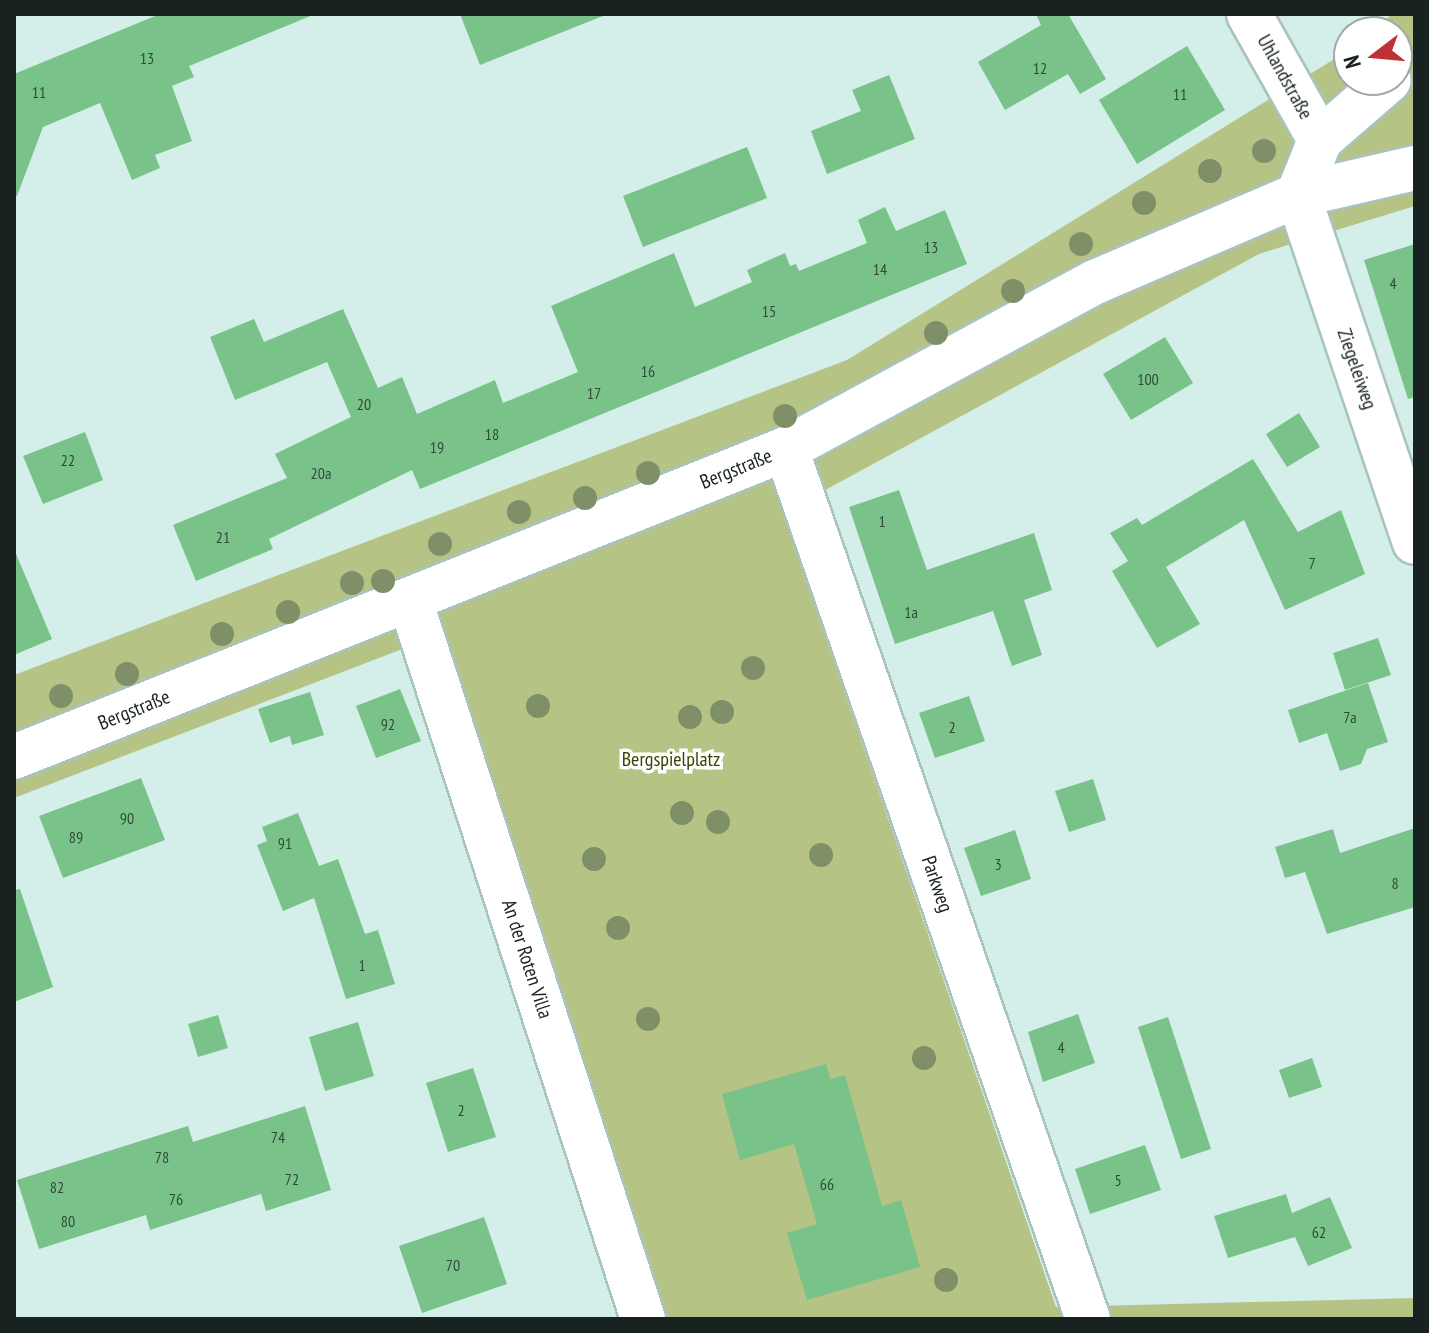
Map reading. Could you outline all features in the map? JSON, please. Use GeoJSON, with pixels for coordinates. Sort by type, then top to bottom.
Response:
{"type":"FeatureCollection","features":[{"type":"Feature","properties":{"kind":"street","name":"Uhlandstraße"},"geometry":{"type":"LineString","coordinates":[[1249,14],[1320,140]]}},
{"type":"Feature","properties":{"kind":"street"},"geometry":{"type":"LineString","coordinates":[[1298,195],[1320,140],[1371,96]]}},
{"type":"Feature","properties":{"kind":"street","name":"Bergstraße"},"geometry":{"type":"LineString","coordinates":[[14,757],[786,449],[1095,282],[1298,195],[1415,168]]}},
{"type":"Feature","properties":{"kind":"street","name":"Ziegeleiweg"},"geometry":{"type":"LineString","coordinates":[[1298,195],[1415,542]]}},
{"type":"Feature","properties":{"kind":"street","name":"Parkweg"},"geometry":{"type":"LineString","coordinates":[[786,449],[1088,1319]]}},
{"type":"Feature","properties":{"kind":"street","name":"An der Roten Villa"},"geometry":{"type":"LineString","coordinates":[[410,600],[643,1319]]}},
{"type":"Feature","properties":{"kind":"green space","name":"Bergspielplatz"},"geometry":{"type":"Polygon","coordinates":[[[1415,14],[1415,206],[1259,254],[783,513],[1056,1307],[1415,1298],[1415,1319],[584,1319],[664,1316],[444,633],[14,798],[14,675],[847,360],[1333,60],[1333,96],[1413,96],[1413,16],[1390,16],[1415,14]]]}},
{"type":"Feature","properties":{"kind":"building"},"geometry":{"type":"Polygon","coordinates":[[[160,14],[313,15],[189,66],[194,77],[172,86],[192,141],[155,155],[160,168],[132,180],[100,103],[43,127],[17,196],[14,195],[14,74],[160,14]]]}},
{"type":"Feature","properties":{"kind":"building"},"geometry":{"type":"Polygon","coordinates":[[[460,14],[603,14],[603,16],[480,65],[460,14]]]}},
{"type":"Feature","properties":{"kind":"building"},"geometry":{"type":"Polygon","coordinates":[[[1036,14],[1068,14],[1106,79],[1080,94],[1068,74],[1005,110],[978,62],[1041,25],[1036,14]]]}},
{"type":"Feature","properties":{"kind":"building"},"geometry":{"type":"Polygon","coordinates":[[[1187,46],[1225,110],[1137,164],[1099,100],[1187,46]]]}},
{"type":"Feature","properties":{"kind":"building"},"geometry":{"type":"Polygon","coordinates":[[[889,75],[915,139],[827,174],[811,131],[861,111],[852,90],[889,75]]]}},
{"type":"Feature","properties":{"kind":"building"},"geometry":{"type":"Polygon","coordinates":[[[747,147],[767,198],[643,247],[623,196],[747,147]]]}},
{"type":"Feature","properties":{"kind":"building"},"geometry":{"type":"Polygon","coordinates":[[[885,207],[896,231],[945,210],[967,264],[420,489],[412,470],[269,539],[273,549],[196,581],[173,525],[287,478],[275,454],[351,417],[327,362],[235,400],[210,337],[254,319],[264,342],[343,309],[378,388],[402,377],[417,414],[495,380],[503,403],[578,372],[551,306],[674,253],[695,307],[752,282],[747,270],[785,253],[790,266],[796,264],[799,271],[867,243],[858,220],[885,207]]]}},
{"type":"Feature","properties":{"kind":"building"},"geometry":{"type":"Polygon","coordinates":[[[1415,244],[1415,397],[1408,399],[1364,260],[1415,244]]]}},
{"type":"Feature","properties":{"kind":"building"},"geometry":{"type":"Polygon","coordinates":[[[1165,337],[1193,383],[1131,420],[1103,374],[1165,337]]]}},
{"type":"Feature","properties":{"kind":"building"},"geometry":{"type":"Polygon","coordinates":[[[1299,413],[1320,447],[1287,467],[1266,434],[1299,413]]]}},
{"type":"Feature","properties":{"kind":"building"},"geometry":{"type":"Polygon","coordinates":[[[85,432],[103,480],[43,504],[23,456],[85,432]]]}},
{"type":"Feature","properties":{"kind":"building"},"geometry":{"type":"Polygon","coordinates":[[[1253,459],[1298,532],[1341,510],[1365,574],[1285,610],[1244,520],[1166,567],[1200,624],[1157,648],[1112,571],[1128,561],[1110,533],[1137,518],[1142,525],[1253,459]]]}},
{"type":"Feature","properties":{"kind":"building"},"geometry":{"type":"Polygon","coordinates":[[[899,490],[927,570],[1034,533],[1052,590],[1024,600],[1042,655],[1012,666],[993,611],[895,644],[849,507],[899,490]]]}},
{"type":"Feature","properties":{"kind":"building"},"geometry":{"type":"Polygon","coordinates":[[[14,549],[52,639],[14,655],[14,549]]]}},
{"type":"Feature","properties":{"kind":"building"},"geometry":{"type":"Polygon","coordinates":[[[1378,638],[1391,675],[1345,690],[1333,653],[1378,638]]]}},
{"type":"Feature","properties":{"kind":"building"},"geometry":{"type":"Polygon","coordinates":[[[1368,683],[1388,742],[1367,749],[1361,764],[1340,771],[1327,733],[1299,743],[1288,710],[1368,683]]]}},
{"type":"Feature","properties":{"kind":"building"},"geometry":{"type":"Polygon","coordinates":[[[400,689],[421,741],[376,758],[356,706],[400,689]]]}},
{"type":"Feature","properties":{"kind":"building"},"geometry":{"type":"Polygon","coordinates":[[[310,692],[324,735],[292,745],[290,736],[270,743],[258,709],[310,692]]]}},
{"type":"Feature","properties":{"kind":"building"},"geometry":{"type":"Polygon","coordinates":[[[969,696],[985,741],[935,758],[919,713],[969,696]]]}},
{"type":"Feature","properties":{"kind":"building"},"geometry":{"type":"Polygon","coordinates":[[[141,778],[165,840],[63,878],[39,816],[141,778]]]}},
{"type":"Feature","properties":{"kind":"building"},"geometry":{"type":"Polygon","coordinates":[[[1093,779],[1106,820],[1069,832],[1055,791],[1093,779]]]}},
{"type":"Feature","properties":{"kind":"building"},"geometry":{"type":"Polygon","coordinates":[[[298,813],[319,866],[338,859],[365,934],[378,930],[395,984],[346,999],[314,898],[283,911],[257,845],[267,841],[262,827],[298,813]]]}},
{"type":"Feature","properties":{"kind":"building"},"geometry":{"type":"Polygon","coordinates":[[[1415,828],[1415,907],[1327,934],[1305,872],[1285,878],[1275,847],[1333,829],[1340,853],[1415,828]]]}},
{"type":"Feature","properties":{"kind":"building"},"geometry":{"type":"Polygon","coordinates":[[[1015,830],[1031,879],[981,896],[964,848],[1015,830]]]}},
{"type":"Feature","properties":{"kind":"building"},"geometry":{"type":"Polygon","coordinates":[[[20,889],[53,987],[14,1002],[14,890],[20,889]]]}},
{"type":"Feature","properties":{"kind":"building"},"geometry":{"type":"Polygon","coordinates":[[[1078,1014],[1095,1063],[1043,1082],[1028,1032],[1078,1014]]]}},
{"type":"Feature","properties":{"kind":"building"},"geometry":{"type":"Polygon","coordinates":[[[218,1015],[228,1048],[198,1057],[188,1024],[218,1015]]]}},
{"type":"Feature","properties":{"kind":"building"},"geometry":{"type":"Polygon","coordinates":[[[1168,1017],[1211,1149],[1181,1159],[1138,1027],[1168,1017]]]}},
{"type":"Feature","properties":{"kind":"building"},"geometry":{"type":"Polygon","coordinates":[[[358,1022],[374,1076],[325,1091],[309,1037],[358,1022]]]}},
{"type":"Feature","properties":{"kind":"building"},"geometry":{"type":"Polygon","coordinates":[[[1312,1058],[1322,1087],[1289,1098],[1279,1070],[1312,1058]]]}},
{"type":"Feature","properties":{"kind":"building"},"geometry":{"type":"Polygon","coordinates":[[[826,1064],[830,1079],[845,1075],[882,1206],[901,1200],[920,1267],[807,1300],[787,1233],[817,1224],[794,1144],[740,1160],[722,1094],[826,1064]]]}},
{"type":"Feature","properties":{"kind":"building"},"geometry":{"type":"Polygon","coordinates":[[[473,1068],[496,1137],[448,1152],[426,1083],[473,1068]]]}},
{"type":"Feature","properties":{"kind":"building"},"geometry":{"type":"Polygon","coordinates":[[[305,1106],[331,1190],[266,1211],[261,1194],[150,1230],[146,1215],[39,1249],[17,1180],[188,1126],[193,1142],[305,1106]]]}},
{"type":"Feature","properties":{"kind":"building"},"geometry":{"type":"Polygon","coordinates":[[[1145,1145],[1161,1190],[1090,1214],[1075,1169],[1145,1145]]]}},
{"type":"Feature","properties":{"kind":"building"},"geometry":{"type":"Polygon","coordinates":[[[1286,1194],[1292,1213],[1330,1197],[1352,1248],[1308,1266],[1295,1237],[1228,1258],[1214,1216],[1286,1194]]]}},
{"type":"Feature","properties":{"kind":"building"},"geometry":{"type":"Polygon","coordinates":[[[484,1217],[507,1284],[422,1313],[399,1246],[484,1217]]]}}]}
